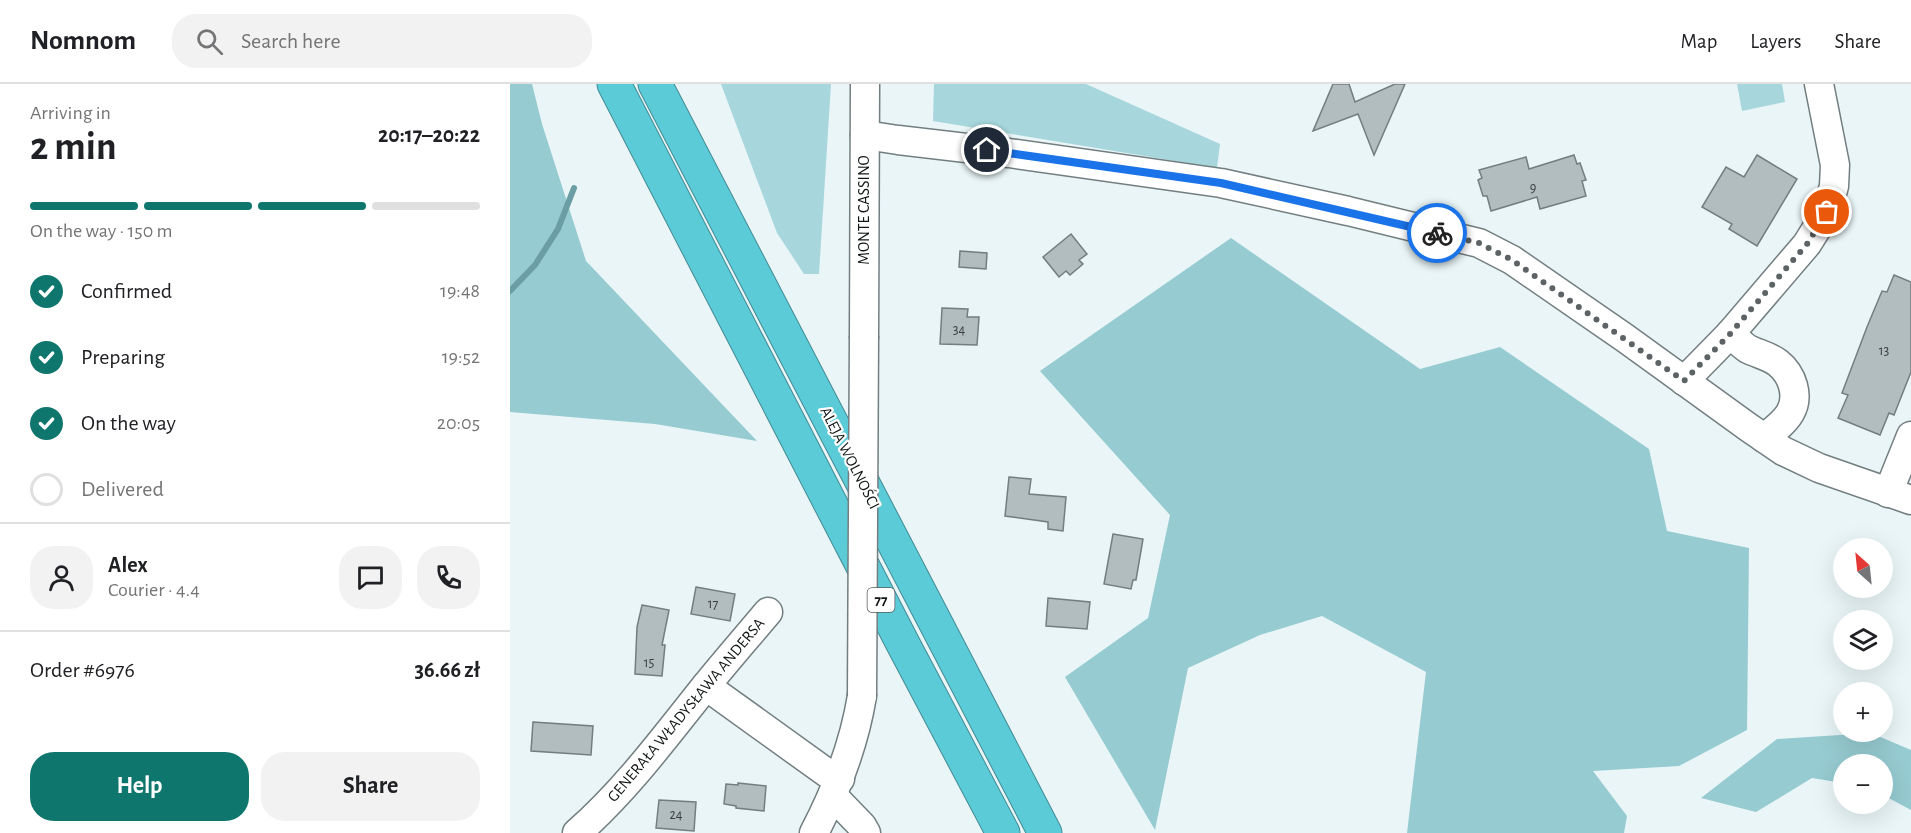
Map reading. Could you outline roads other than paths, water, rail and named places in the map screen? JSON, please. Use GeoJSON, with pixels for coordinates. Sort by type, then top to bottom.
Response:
{"type":"FeatureCollection","features":[{"type":"Feature","properties":{"kind":"highway","name":"77"},"geometry":{"type":"LineString","coordinates":[[614,84],[1003,833]]}},
{"type":"Feature","properties":{"kind":"highway","name":"ALEJA WOLNOŚCI"},"geometry":{"type":"LineString","coordinates":[[655,84],[1045,833]]}},
{"type":"Feature","properties":{"kind":"street","name":"MONTE CASSINO"},"geometry":{"type":"LineString","coordinates":[[836,787],[857,723],[862,696],[865,84]]}},
{"type":"Feature","properties":{"kind":"street"},"geometry":{"type":"LineString","coordinates":[[1684,381],[1730,334],[1807,244],[1827,212],[1834,186],[1835,165],[1819,84]]}},
{"type":"Feature","properties":{"kind":"street"},"geometry":{"type":"LineString","coordinates":[[865,135],[1221,183],[1479,243],[1512,260],[1764,438],[1784,451],[1819,468],[1899,497],[1911,436]]}},
{"type":"Feature","properties":{"kind":"street"},"geometry":{"type":"LineString","coordinates":[[1730,334],[1748,348],[1778,363],[1788,374],[1794,387],[1795,399],[1791,412],[1764,438]]}},
{"type":"Feature","properties":{"kind":"street","name":"GENERAŁA WŁADYSŁAWA ANDERSA"},"geometry":{"type":"LineString","coordinates":[[577,833],[593,820],[646,762],[768,612]]}},
{"type":"Feature","properties":{"kind":"street"},"geometry":{"type":"LineString","coordinates":[[706,686],[826,773],[866,833]]}},
{"type":"Feature","properties":{"kind":"street"},"geometry":{"type":"LineString","coordinates":[[814,833],[836,787]]}},
{"type":"Feature","properties":{"kind":"waterway"},"geometry":{"type":"LineString","coordinates":[[510,291],[535,265],[558,229],[574,188]]}}]}
